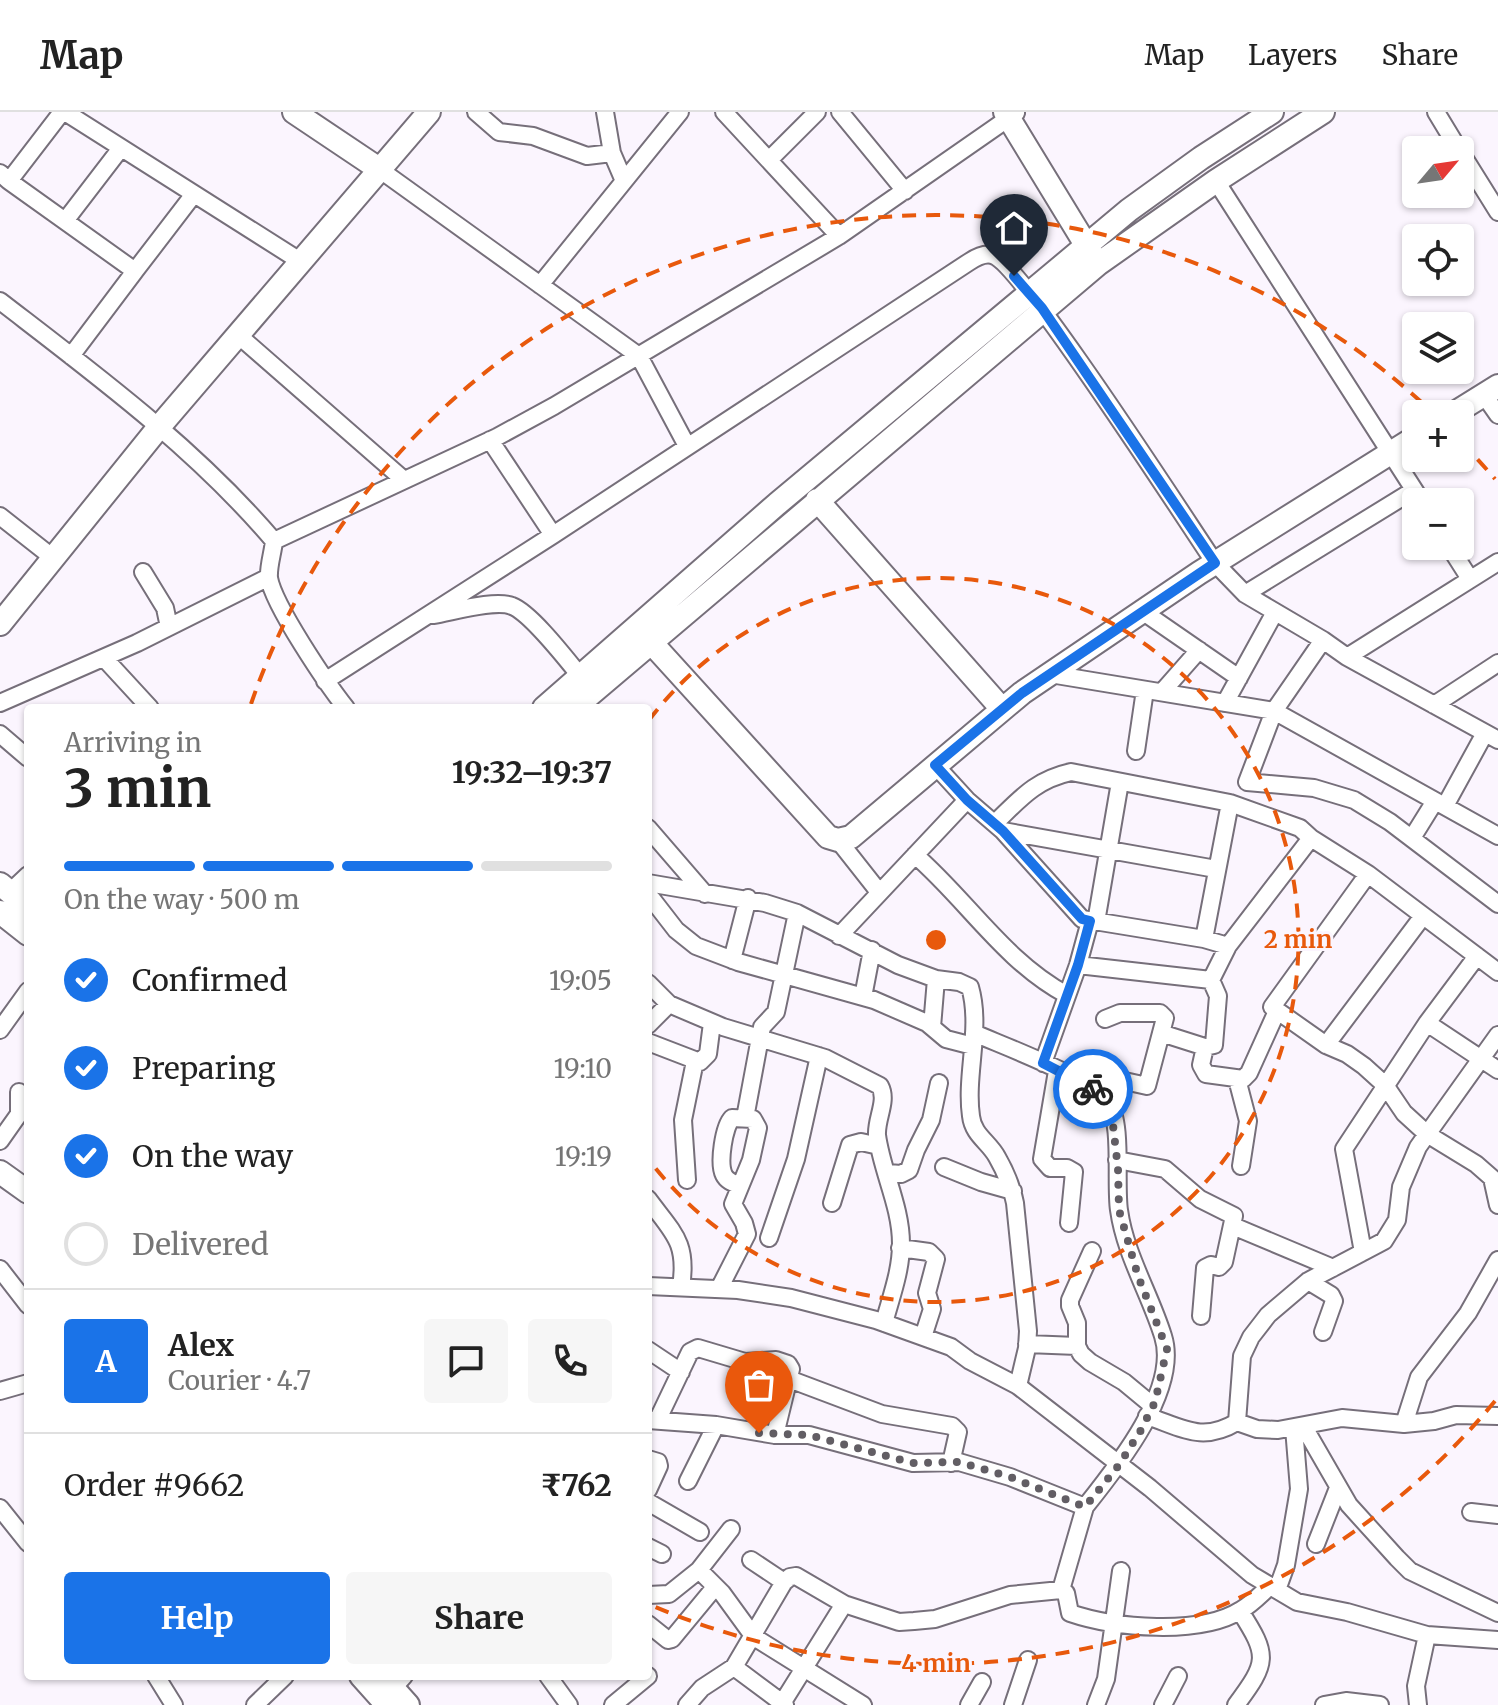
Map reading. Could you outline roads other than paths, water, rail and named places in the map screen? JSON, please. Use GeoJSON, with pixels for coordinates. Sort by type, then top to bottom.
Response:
{"type":"FeatureCollection","features":[{"type":"Feature","properties":{"kind":"street"},"geometry":{"type":"LineString","coordinates":[[135,271],[5,177],[64,112],[300,261]]}},
{"type":"Feature","properties":{"kind":"street"},"geometry":{"type":"LineString","coordinates":[[294,112],[379,169],[639,356],[687,446]]}},
{"type":"Feature","properties":{"kind":"street"},"geometry":{"type":"LineString","coordinates":[[0,624],[159,427],[429,112]]}},
{"type":"Feature","properties":{"kind":"street"},"geometry":{"type":"LineString","coordinates":[[476,112],[499,132],[533,136],[587,156],[612,153]]}},
{"type":"Feature","properties":{"kind":"street"},"geometry":{"type":"LineString","coordinates":[[605,112],[612,153],[624,181]]}},
{"type":"Feature","properties":{"kind":"street"},"geometry":{"type":"LineString","coordinates":[[540,285],[680,112]]}},
{"type":"Feature","properties":{"kind":"street"},"geometry":{"type":"LineString","coordinates":[[724,112],[839,236]]}},
{"type":"Feature","properties":{"kind":"street"},"geometry":{"type":"LineString","coordinates":[[769,160],[817,112]]}},
{"type":"Feature","properties":{"kind":"street"},"geometry":{"type":"LineString","coordinates":[[840,112],[905,191]]}},
{"type":"Feature","properties":{"kind":"street"},"geometry":{"type":"LineString","coordinates":[[1092,255],[1129,210],[1272,112]]}},
{"type":"Feature","properties":{"kind":"street"},"geometry":{"type":"LineString","coordinates":[[578,704],[777,504],[1092,255],[1323,112]]}},
{"type":"Feature","properties":{"kind":"street"},"geometry":{"type":"LineString","coordinates":[[1436,112],[1451,136]]}},
{"type":"Feature","properties":{"kind":"street"},"geometry":{"type":"LineString","coordinates":[[274,541],[490,440],[639,356],[839,236],[1010,114],[1092,255]]}},
{"type":"Feature","properties":{"kind":"street"},"geometry":{"type":"LineString","coordinates":[[65,221],[121,148]]}},
{"type":"Feature","properties":{"kind":"street"},"geometry":{"type":"LineString","coordinates":[[1474,173],[1498,212]]}},
{"type":"Feature","properties":{"kind":"street"},"geometry":{"type":"LineString","coordinates":[[1216,181],[1413,488]]}},
{"type":"Feature","properties":{"kind":"street"},"geometry":{"type":"LineString","coordinates":[[71,356],[194,194]]}},
{"type":"Feature","properties":{"kind":"street"},"geometry":{"type":"LineString","coordinates":[[325,681],[981,255],[991,254],[1001,260],[1035,301],[1215,563],[1245,594],[1347,657],[1492,736],[1412,838]]}},
{"type":"Feature","properties":{"kind":"street"},"geometry":{"type":"LineString","coordinates":[[0,301],[159,427],[227,487],[274,541],[269,577],[280,603],[325,681],[343,704]]}},
{"type":"Feature","properties":{"kind":"street"},"geometry":{"type":"LineString","coordinates":[[549,704],[581,677],[645,636],[817,500],[1035,301]]}},
{"type":"Feature","properties":{"kind":"street"},"geometry":{"type":"LineString","coordinates":[[238,335],[404,480]]}},
{"type":"Feature","properties":{"kind":"street"},"geometry":{"type":"LineString","coordinates":[[1474,401],[1491,390],[1498,415]]}},
{"type":"Feature","properties":{"kind":"street"},"geometry":{"type":"LineString","coordinates":[[490,440],[553,535]]}},
{"type":"Feature","properties":{"kind":"street"},"geometry":{"type":"LineString","coordinates":[[645,636],[828,837],[838,840],[851,837],[1002,709],[1050,674],[1215,563],[1402,446]]}},
{"type":"Feature","properties":{"kind":"street"},"geometry":{"type":"LineString","coordinates":[[817,500],[1002,709]]}},
{"type":"Feature","properties":{"kind":"street"},"geometry":{"type":"LineString","coordinates":[[1245,594],[1402,505]]}},
{"type":"Feature","properties":{"kind":"street"},"geometry":{"type":"LineString","coordinates":[[0,516],[52,557]]}},
{"type":"Feature","properties":{"kind":"street"},"geometry":{"type":"LineString","coordinates":[[1458,560],[1470,579]]}},
{"type":"Feature","properties":{"kind":"street"},"geometry":{"type":"LineString","coordinates":[[1347,657],[1498,562]]}},
{"type":"Feature","properties":{"kind":"street"},"geometry":{"type":"LineString","coordinates":[[143,572],[165,608],[169,627]]}},
{"type":"Feature","properties":{"kind":"street"},"geometry":{"type":"LineString","coordinates":[[0,703],[104,658],[269,577]]}},
{"type":"Feature","properties":{"kind":"street"},"geometry":{"type":"LineString","coordinates":[[427,615],[511,605],[524,614],[581,677]]}},
{"type":"Feature","properties":{"kind":"street"},"geometry":{"type":"LineString","coordinates":[[1142,611],[1239,678]]}},
{"type":"Feature","properties":{"kind":"street"},"geometry":{"type":"LineString","coordinates":[[1225,703],[1275,612]]}},
{"type":"Feature","properties":{"kind":"street"},"geometry":{"type":"LineString","coordinates":[[1204,939],[1216,869],[1236,805],[1274,711],[1323,640]]}},
{"type":"Feature","properties":{"kind":"street"},"geometry":{"type":"LineString","coordinates":[[1136,751],[1153,691],[1199,650]]}},
{"type":"Feature","properties":{"kind":"street"},"geometry":{"type":"LineString","coordinates":[[104,658],[146,704]]}},
{"type":"Feature","properties":{"kind":"street"},"geometry":{"type":"LineString","coordinates":[[1434,705],[1498,663]]}},
{"type":"Feature","properties":{"kind":"street"},"geometry":{"type":"LineString","coordinates":[[1050,674],[1274,711],[1498,836]]}},
{"type":"Feature","properties":{"kind":"street"},"geometry":{"type":"LineString","coordinates":[[0,734],[24,755]]}},
{"type":"Feature","properties":{"kind":"street"},"geometry":{"type":"LineString","coordinates":[[935,765],[967,800],[999,827],[1082,919],[1204,939],[1228,946]]}},
{"type":"Feature","properties":{"kind":"street"},"geometry":{"type":"LineString","coordinates":[[999,827],[1032,787],[1053,776],[1071,772],[1236,805],[1300,828],[1368,874],[1498,972]]}},
{"type":"Feature","properties":{"kind":"street"},"geometry":{"type":"LineString","coordinates":[[1069,1223],[1074,1172],[1067,1168],[1050,1168],[1042,1159],[1050,1067],[1067,995],[1093,921],[1120,782]]}},
{"type":"Feature","properties":{"kind":"street"},"geometry":{"type":"LineString","coordinates":[[1247,782],[1314,788],[1354,800],[1412,838],[1498,904]]}},
{"type":"Feature","properties":{"kind":"street"},"geometry":{"type":"LineString","coordinates":[[839,936],[967,800]]}},
{"type":"Feature","properties":{"kind":"street"},"geometry":{"type":"LineString","coordinates":[[999,827],[1216,869]]}},
{"type":"Feature","properties":{"kind":"street"},"geometry":{"type":"LineString","coordinates":[[652,833],[705,894]]}},
{"type":"Feature","properties":{"kind":"street"},"geometry":{"type":"LineString","coordinates":[[1211,980],[1228,946],[1311,838]]}},
{"type":"Feature","properties":{"kind":"street"},"geometry":{"type":"LineString","coordinates":[[838,840],[879,892]]}},
{"type":"Feature","properties":{"kind":"street"},"geometry":{"type":"LineString","coordinates":[[915,855],[942,878],[1009,953],[1039,978],[1067,995]]}},
{"type":"Feature","properties":{"kind":"street"},"geometry":{"type":"LineString","coordinates":[[1368,874],[1289,979],[1272,1007],[1326,1045],[1347,1054],[1385,1085],[1404,1113],[1427,1134],[1476,1164],[1492,1178],[1498,1205]]}},
{"type":"Feature","properties":{"kind":"street"},"geometry":{"type":"LineString","coordinates":[[3,896],[24,878]]}},
{"type":"Feature","properties":{"kind":"street"},"geometry":{"type":"LineString","coordinates":[[652,894],[666,887],[748,898],[797,913],[898,965],[970,987],[974,1040],[971,1118],[980,1138],[997,1156],[1013,1191],[1027,1344],[1018,1386]]}},
{"type":"Feature","properties":{"kind":"street"},"geometry":{"type":"LineString","coordinates":[[3,896],[24,905]]}},
{"type":"Feature","properties":{"kind":"street"},"geometry":{"type":"LineString","coordinates":[[3,896],[24,928]]}},
{"type":"Feature","properties":{"kind":"street"},"geometry":{"type":"LineString","coordinates":[[732,960],[748,898]]}},
{"type":"Feature","properties":{"kind":"street"},"geometry":{"type":"LineString","coordinates":[[652,899],[686,939],[732,960],[863,997],[917,1018],[946,1039],[974,1040],[1050,1067],[1098,1093],[1111,1107],[1119,1210],[1138,1276],[1167,1349],[1164,1371],[1150,1411],[1119,1465],[1085,1507],[1061,1590]]}},
{"type":"Feature","properties":{"kind":"street"},"geometry":{"type":"LineString","coordinates":[[745,1118],[760,1039],[765,1023],[776,1012],[797,913]]}},
{"type":"Feature","properties":{"kind":"street"},"geometry":{"type":"LineString","coordinates":[[1326,1045],[1423,916]]}},
{"type":"Feature","properties":{"kind":"street"},"geometry":{"type":"LineString","coordinates":[[863,997],[872,950]]}},
{"type":"Feature","properties":{"kind":"street"},"geometry":{"type":"LineString","coordinates":[[1363,1252],[1344,1149],[1427,1023],[1477,956]]}},
{"type":"Feature","properties":{"kind":"street"},"geometry":{"type":"LineString","coordinates":[[1078,965],[1211,980]]}},
{"type":"Feature","properties":{"kind":"street"},"geometry":{"type":"LineString","coordinates":[[932,1027],[936,979]]}},
{"type":"Feature","properties":{"kind":"street"},"geometry":{"type":"LineString","coordinates":[[1161,1033],[1205,1047],[1214,1045],[1218,996],[1211,980]]}},
{"type":"Feature","properties":{"kind":"street"},"geometry":{"type":"LineString","coordinates":[[652,987],[669,1004],[712,1023],[819,1056],[880,1086],[883,1099],[877,1125],[879,1146],[898,1220],[900,1248],[884,1323]]}},
{"type":"Feature","properties":{"kind":"street"},"geometry":{"type":"LineString","coordinates":[[0,1030],[24,997]]}},
{"type":"Feature","properties":{"kind":"street"},"geometry":{"type":"LineString","coordinates":[[652,1021],[669,1004]]}},
{"type":"Feature","properties":{"kind":"street"},"geometry":{"type":"LineString","coordinates":[[1205,1047],[1201,1065],[1206,1074],[1243,1079],[1249,1073],[1277,1011]]}},
{"type":"Feature","properties":{"kind":"street"},"geometry":{"type":"LineString","coordinates":[[1098,1093],[1120,1080],[1147,1086],[1165,1018],[1160,1013],[1120,1013],[1105,1019]]}},
{"type":"Feature","properties":{"kind":"street"},"geometry":{"type":"LineString","coordinates":[[652,1044],[700,1062],[708,1054],[712,1023]]}},
{"type":"Feature","properties":{"kind":"street"},"geometry":{"type":"LineString","coordinates":[[1427,1023],[1498,1070]]}},
{"type":"Feature","properties":{"kind":"street"},"geometry":{"type":"LineString","coordinates":[[1237,1422],[1242,1356],[1251,1337],[1268,1315],[1308,1281],[1384,1241],[1397,1220],[1401,1187],[1418,1147],[1498,1035]]}},
{"type":"Feature","properties":{"kind":"street"},"geometry":{"type":"LineString","coordinates":[[769,1238],[796,1159],[819,1056]]}},
{"type":"Feature","properties":{"kind":"street"},"geometry":{"type":"LineString","coordinates":[[687,1180],[683,1120],[695,1061]]}},
{"type":"Feature","properties":{"kind":"street"},"geometry":{"type":"LineString","coordinates":[[1237,1079],[1248,1121],[1241,1166]]}},
{"type":"Feature","properties":{"kind":"street"},"geometry":{"type":"LineString","coordinates":[[888,1173],[901,1174],[909,1170],[931,1120],[939,1083]]}},
{"type":"Feature","properties":{"kind":"street"},"geometry":{"type":"LineString","coordinates":[[0,1141],[19,1114],[19,1092]]}},
{"type":"Feature","properties":{"kind":"street"},"geometry":{"type":"LineString","coordinates":[[719,1289],[747,1234],[733,1204],[751,1160],[758,1128],[753,1119],[729,1120],[724,1133],[723,1173],[740,1186]]}},
{"type":"Feature","properties":{"kind":"street"},"geometry":{"type":"LineString","coordinates":[[832,1203],[850,1145],[861,1142],[879,1146]]}},
{"type":"Feature","properties":{"kind":"street"},"geometry":{"type":"LineString","coordinates":[[1117,1160],[1165,1169],[1200,1199],[1234,1216],[1222,1265],[1205,1268],[1201,1316]]}},
{"type":"Feature","properties":{"kind":"street"},"geometry":{"type":"LineString","coordinates":[[944,1167],[1013,1191]]}},
{"type":"Feature","properties":{"kind":"street"},"geometry":{"type":"LineString","coordinates":[[0,1172],[24,1189]]}},
{"type":"Feature","properties":{"kind":"street"},"geometry":{"type":"LineString","coordinates":[[652,1204],[683,1252],[685,1264],[681,1287]]}},
{"type":"Feature","properties":{"kind":"street"},"geometry":{"type":"LineString","coordinates":[[1233,1226],[1333,1268]]}},
{"type":"Feature","properties":{"kind":"street"},"geometry":{"type":"LineString","coordinates":[[900,1248],[929,1252],[936,1259],[927,1293],[932,1309],[923,1337]]}},
{"type":"Feature","properties":{"kind":"street"},"geometry":{"type":"LineString","coordinates":[[1092,1251],[1070,1300],[1078,1329],[1077,1346],[1090,1362],[1124,1382],[1150,1411],[1203,1435],[1215,1433],[1237,1422],[1257,1429],[1299,1427],[1342,1418],[1404,1424],[1456,1415],[1498,1416]]}},
{"type":"Feature","properties":{"kind":"street"},"geometry":{"type":"LineString","coordinates":[[1404,1424],[1419,1377],[1468,1313],[1498,1260]]}},
{"type":"Feature","properties":{"kind":"street"},"geometry":{"type":"LineString","coordinates":[[0,1269],[24,1300]]}},
{"type":"Feature","properties":{"kind":"street"},"geometry":{"type":"LineString","coordinates":[[1308,1281],[1331,1295],[1334,1301],[1323,1332]]}},
{"type":"Feature","properties":{"kind":"street"},"geometry":{"type":"LineString","coordinates":[[652,1286],[719,1289],[791,1298],[884,1323],[951,1347],[970,1361],[1018,1386],[1150,1488],[1252,1575],[1297,1602],[1347,1612],[1427,1635],[1498,1640]]}},
{"type":"Feature","properties":{"kind":"street"},"geometry":{"type":"LineString","coordinates":[[1027,1344],[1077,1346]]}},
{"type":"Feature","properties":{"kind":"street"},"geometry":{"type":"LineString","coordinates":[[775,1435],[791,1369],[785,1360],[745,1362],[698,1348],[690,1352],[653,1419],[775,1435],[809,1435],[913,1463],[959,1462],[1010,1477],[1085,1507]]}},
{"type":"Feature","properties":{"kind":"street"},"geometry":{"type":"LineString","coordinates":[[652,1353],[681,1372]]}},
{"type":"Feature","properties":{"kind":"street"},"geometry":{"type":"LineString","coordinates":[[789,1379],[882,1414],[952,1426],[959,1438],[951,1463]]}},
{"type":"Feature","properties":{"kind":"street"},"geometry":{"type":"LineString","coordinates":[[0,1391],[24,1384]]}},
{"type":"Feature","properties":{"kind":"street"},"geometry":{"type":"LineString","coordinates":[[688,1481],[716,1425]]}},
{"type":"Feature","properties":{"kind":"street"},"geometry":{"type":"LineString","coordinates":[[1299,1427],[1349,1505],[1410,1571],[1498,1613]]}},
{"type":"Feature","properties":{"kind":"street"},"geometry":{"type":"LineString","coordinates":[[1061,1590],[1068,1598],[1070,1613],[1112,1623],[1172,1628],[1240,1611],[1274,1588],[1286,1565],[1299,1489],[1299,1427]]}},
{"type":"Feature","properties":{"kind":"street"},"geometry":{"type":"LineString","coordinates":[[652,1460],[658,1462],[659,1466],[652,1481]]}},
{"type":"Feature","properties":{"kind":"street"},"geometry":{"type":"LineString","coordinates":[[1316,1544],[1338,1488]]}},
{"type":"Feature","properties":{"kind":"street"},"geometry":{"type":"LineString","coordinates":[[652,1504],[700,1532]]}},
{"type":"Feature","properties":{"kind":"street"},"geometry":{"type":"LineString","coordinates":[[0,1508],[24,1538]]}},
{"type":"Feature","properties":{"kind":"street"},"geometry":{"type":"LineString","coordinates":[[1471,1512],[1498,1515]]}},
{"type":"Feature","properties":{"kind":"street"},"geometry":{"type":"LineString","coordinates":[[652,1595],[669,1594],[699,1570],[731,1529]]}},
{"type":"Feature","properties":{"kind":"street"},"geometry":{"type":"LineString","coordinates":[[751,1560],[784,1582]]}},
{"type":"Feature","properties":{"kind":"street"},"geometry":{"type":"LineString","coordinates":[[699,1570],[754,1637],[863,1705]]}},
{"type":"Feature","properties":{"kind":"street"},"geometry":{"type":"LineString","coordinates":[[1096,1705],[1106,1679],[1121,1571]]}},
{"type":"Feature","properties":{"kind":"street"},"geometry":{"type":"LineString","coordinates":[[687,1705],[702,1688],[734,1667],[784,1582],[790,1577],[796,1576],[844,1604],[899,1622],[935,1619],[1010,1595],[1061,1590]]}},
{"type":"Feature","properties":{"kind":"street"},"geometry":{"type":"LineString","coordinates":[[652,1627],[668,1640],[672,1639],[715,1587]]}},
{"type":"Feature","properties":{"kind":"street"},"geometry":{"type":"LineString","coordinates":[[734,1667],[783,1704],[844,1604]]}},
{"type":"Feature","properties":{"kind":"street"},"geometry":{"type":"LineString","coordinates":[[1236,1705],[1261,1666],[1263,1653],[1259,1640],[1240,1611]]}},
{"type":"Feature","properties":{"kind":"street"},"geometry":{"type":"LineString","coordinates":[[1418,1705],[1416,1686],[1427,1635]]}},
{"type":"Feature","properties":{"kind":"street"},"geometry":{"type":"LineString","coordinates":[[1013,1705],[1028,1660]]}},
{"type":"Feature","properties":{"kind":"street"},"geometry":{"type":"LineString","coordinates":[[1163,1705],[1178,1676]]}},
{"type":"Feature","properties":{"kind":"street"},"geometry":{"type":"LineString","coordinates":[[158,1680],[174,1705]]}},
{"type":"Feature","properties":{"kind":"street"},"geometry":{"type":"LineString","coordinates":[[255,1705],[281,1680]]}},
{"type":"Feature","properties":{"kind":"street"},"geometry":{"type":"LineString","coordinates":[[551,1680],[569,1705]]}},
{"type":"Feature","properties":{"kind":"street"},"geometry":{"type":"LineString","coordinates":[[613,1705],[644,1680]]}},
{"type":"Feature","properties":{"kind":"street"},"geometry":{"type":"LineString","coordinates":[[969,1705],[982,1682]]}},
{"type":"Feature","properties":{"kind":"street"},"geometry":{"type":"LineString","coordinates":[[392,1686],[408,1705]]}},
{"type":"Feature","properties":{"kind":"street"},"geometry":{"type":"LineString","coordinates":[[1324,1705],[1346,1701],[1380,1705]]}}]}
